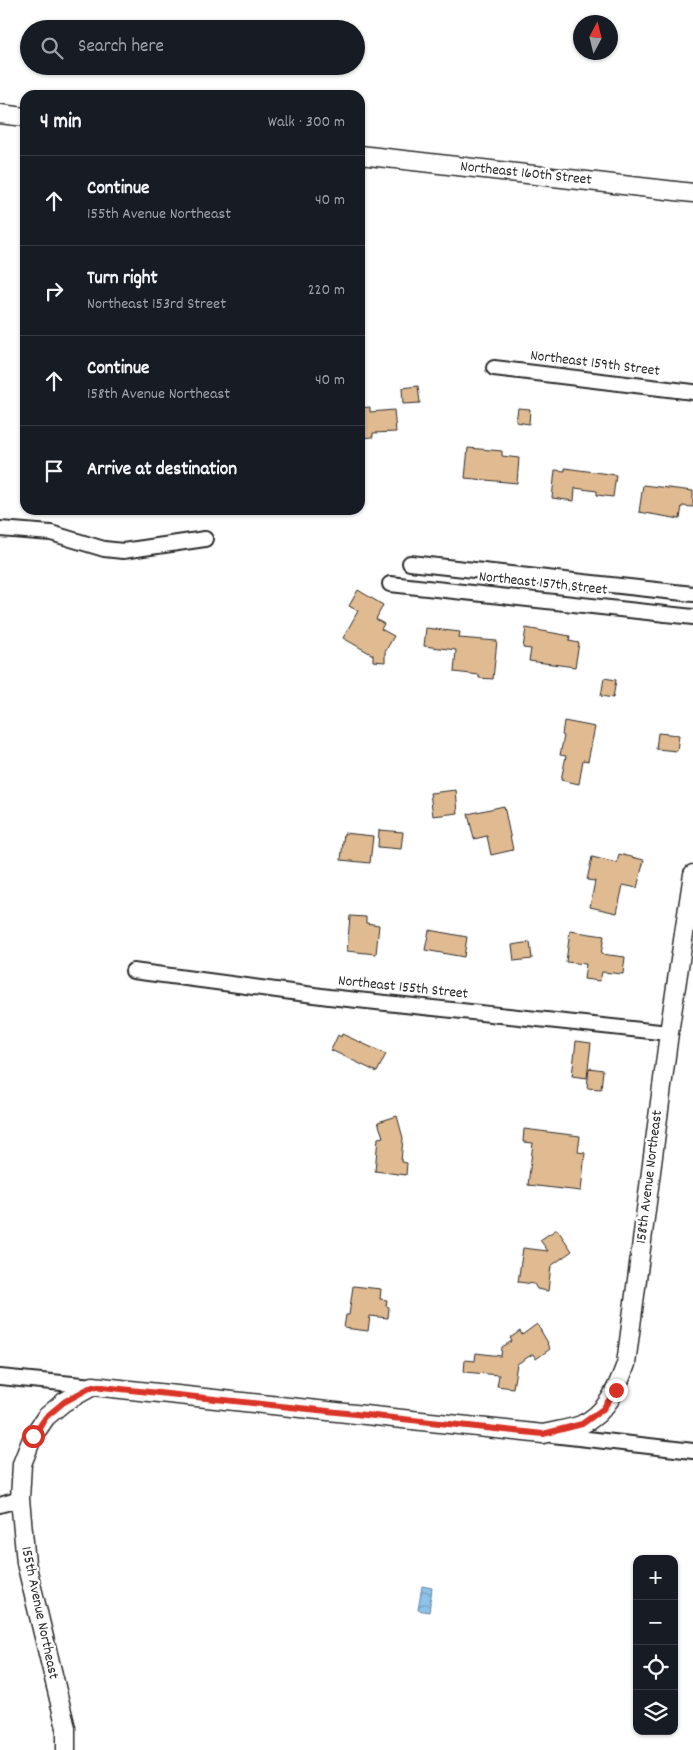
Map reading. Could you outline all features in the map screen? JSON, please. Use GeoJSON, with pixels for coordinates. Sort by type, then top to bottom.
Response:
{"type":"FeatureCollection","features":[{"type":"Feature","properties":{"kind":"street"},"geometry":{"type":"LineString","coordinates":[[0,114],[20,116]]}},
{"type":"Feature","properties":{"kind":"street","name":"Northeast 160th Street"},"geometry":{"type":"LineString","coordinates":[[365,156],[693,192]]}},
{"type":"Feature","properties":{"kind":"street","name":"Northeast 159th Street"},"geometry":{"type":"LineString","coordinates":[[494,368],[693,392]]}},
{"type":"Feature","properties":{"kind":"street"},"geometry":{"type":"LineString","coordinates":[[0,529],[51,532],[104,549],[123,551],[205,539]]}},
{"type":"Feature","properties":{"kind":"street"},"geometry":{"type":"LineString","coordinates":[[410,563],[693,594]]}},
{"type":"Feature","properties":{"kind":"street","name":"Northeast 157th Street"},"geometry":{"type":"LineString","coordinates":[[390,584],[693,617]]}},
{"type":"Feature","properties":{"kind":"street","name":"158th Avenue Northeast"},"geometry":{"type":"LineString","coordinates":[[543,1434],[582,1424],[603,1409],[616,1390],[626,1364],[669,1033],[693,874]]}},
{"type":"Feature","properties":{"kind":"street","name":"Northeast 155th Street"},"geometry":{"type":"LineString","coordinates":[[133,971],[338,998],[669,1033]]}},
{"type":"Feature","properties":{"kind":"street"},"geometry":{"type":"LineString","coordinates":[[0,1377],[693,1451]]}},
{"type":"Feature","properties":{"kind":"street","name":"155th Avenue Northeast"},"geometry":{"type":"LineString","coordinates":[[66,1750],[66,1728],[26,1563],[20,1499],[22,1464],[33,1436],[46,1417],[64,1402],[93,1386]]}},
{"type":"Feature","properties":{"kind":"street"},"geometry":{"type":"LineString","coordinates":[[0,1505],[20,1499]]}},
{"type":"Feature","properties":{"kind":"water"},"geometry":{"type":"Polygon","coordinates":[[[422,1586],[432,1588],[429,1612],[418,1610],[422,1586]]]}},
{"type":"Feature","properties":{"kind":"building"},"geometry":{"type":"Polygon","coordinates":[[[418,386],[420,403],[403,404],[402,388],[418,386]]]}},
{"type":"Feature","properties":{"kind":"building"},"geometry":{"type":"Polygon","coordinates":[[[370,407],[370,412],[394,410],[396,432],[373,433],[373,437],[365,438],[365,408],[370,407]]]}},
{"type":"Feature","properties":{"kind":"building"},"geometry":{"type":"Polygon","coordinates":[[[518,408],[530,409],[529,424],[516,422],[518,408]]]}},
{"type":"Feature","properties":{"kind":"building"},"geometry":{"type":"Polygon","coordinates":[[[468,448],[502,451],[502,456],[519,458],[517,483],[465,478],[468,448]]]}},
{"type":"Feature","properties":{"kind":"building"},"geometry":{"type":"Polygon","coordinates":[[[565,468],[616,475],[613,497],[597,495],[597,491],[575,488],[574,501],[552,498],[555,470],[565,471],[565,468]]]}},
{"type":"Feature","properties":{"kind":"building"},"geometry":{"type":"Polygon","coordinates":[[[643,485],[693,491],[693,507],[682,506],[680,519],[639,512],[643,485]]]}},
{"type":"Feature","properties":{"kind":"building"},"geometry":{"type":"Polygon","coordinates":[[[358,590],[383,605],[376,619],[384,624],[381,629],[394,636],[385,652],[385,662],[373,661],[373,655],[343,638],[358,611],[349,606],[358,590]]]}},
{"type":"Feature","properties":{"kind":"building"},"geometry":{"type":"Polygon","coordinates":[[[426,628],[460,632],[459,638],[497,641],[493,679],[454,672],[456,650],[424,646],[426,628]]]}},
{"type":"Feature","properties":{"kind":"building"},"geometry":{"type":"Polygon","coordinates":[[[526,628],[570,636],[569,641],[579,643],[575,667],[529,661],[531,649],[523,648],[526,628]]]}},
{"type":"Feature","properties":{"kind":"building"},"geometry":{"type":"Polygon","coordinates":[[[604,678],[616,680],[613,698],[601,696],[604,678]]]}},
{"type":"Feature","properties":{"kind":"building"},"geometry":{"type":"Polygon","coordinates":[[[564,721],[595,727],[588,761],[583,760],[579,784],[561,780],[566,756],[560,755],[564,736],[562,735],[564,721]]]}},
{"type":"Feature","properties":{"kind":"building"},"geometry":{"type":"Polygon","coordinates":[[[658,733],[679,735],[677,751],[656,749],[658,733]]]}},
{"type":"Feature","properties":{"kind":"building"},"geometry":{"type":"Polygon","coordinates":[[[456,790],[458,813],[433,816],[430,793],[456,790]]]}},
{"type":"Feature","properties":{"kind":"building"},"geometry":{"type":"Polygon","coordinates":[[[504,806],[513,850],[491,855],[487,836],[474,839],[468,814],[504,806]]]}},
{"type":"Feature","properties":{"kind":"building"},"geometry":{"type":"Polygon","coordinates":[[[379,830],[403,832],[401,849],[378,847],[379,830]]]}},
{"type":"Feature","properties":{"kind":"building"},"geometry":{"type":"Polygon","coordinates":[[[344,833],[373,836],[370,863],[341,860],[344,833]]]}},
{"type":"Feature","properties":{"kind":"building"},"geometry":{"type":"Polygon","coordinates":[[[619,854],[644,860],[637,888],[623,885],[617,913],[590,907],[595,881],[587,880],[592,857],[617,863],[619,854]]]}},
{"type":"Feature","properties":{"kind":"building"},"geometry":{"type":"Polygon","coordinates":[[[350,916],[366,917],[366,923],[379,925],[376,954],[347,951],[350,916]]]}},
{"type":"Feature","properties":{"kind":"building"},"geometry":{"type":"Polygon","coordinates":[[[429,930],[467,937],[464,957],[425,950],[429,930]]]}},
{"type":"Feature","properties":{"kind":"building"},"geometry":{"type":"Polygon","coordinates":[[[570,931],[604,936],[601,954],[625,957],[623,974],[602,972],[600,981],[584,979],[586,964],[566,962],[570,931]]]}},
{"type":"Feature","properties":{"kind":"building"},"geometry":{"type":"Polygon","coordinates":[[[530,942],[532,959],[514,961],[512,945],[530,942]]]}},
{"type":"Feature","properties":{"kind":"building"},"geometry":{"type":"Polygon","coordinates":[[[342,1034],[386,1054],[377,1072],[331,1050],[338,1035],[341,1037],[342,1034]]]}},
{"type":"Feature","properties":{"kind":"building"},"geometry":{"type":"Polygon","coordinates":[[[576,1041],[591,1043],[587,1078],[572,1076],[576,1041]]]}},
{"type":"Feature","properties":{"kind":"building"},"geometry":{"type":"Polygon","coordinates":[[[589,1068],[603,1070],[601,1089],[587,1088],[589,1068]]]}},
{"type":"Feature","properties":{"kind":"building"},"geometry":{"type":"Polygon","coordinates":[[[397,1116],[403,1138],[401,1162],[407,1163],[406,1175],[375,1171],[378,1138],[383,1137],[378,1122],[397,1116]]]}},
{"type":"Feature","properties":{"kind":"building"},"geometry":{"type":"Polygon","coordinates":[[[524,1129],[580,1136],[578,1152],[585,1153],[581,1191],[528,1185],[533,1143],[523,1142],[524,1129]]]}},
{"type":"Feature","properties":{"kind":"building"},"geometry":{"type":"Polygon","coordinates":[[[557,1229],[572,1251],[551,1266],[548,1291],[537,1289],[534,1284],[518,1282],[523,1248],[548,1251],[540,1240],[557,1229]]]}},
{"type":"Feature","properties":{"kind":"building"},"geometry":{"type":"Polygon","coordinates":[[[353,1286],[381,1289],[380,1299],[387,1300],[386,1306],[389,1307],[388,1318],[370,1316],[368,1331],[344,1328],[346,1315],[349,1315],[353,1286]]]}},
{"type":"Feature","properties":{"kind":"building"},"geometry":{"type":"Polygon","coordinates":[[[537,1324],[550,1349],[536,1359],[533,1354],[517,1364],[513,1388],[497,1386],[499,1375],[464,1372],[465,1360],[475,1361],[476,1353],[501,1356],[502,1347],[512,1341],[510,1338],[520,1331],[522,1335],[537,1324]]]}},
{"type":"Feature","properties":{"kind":"route"},"geometry":{"type":"LineString","coordinates":[[33,1436],[46,1417],[64,1402],[93,1386],[543,1434],[582,1424],[603,1409],[616,1390]]}}]}
